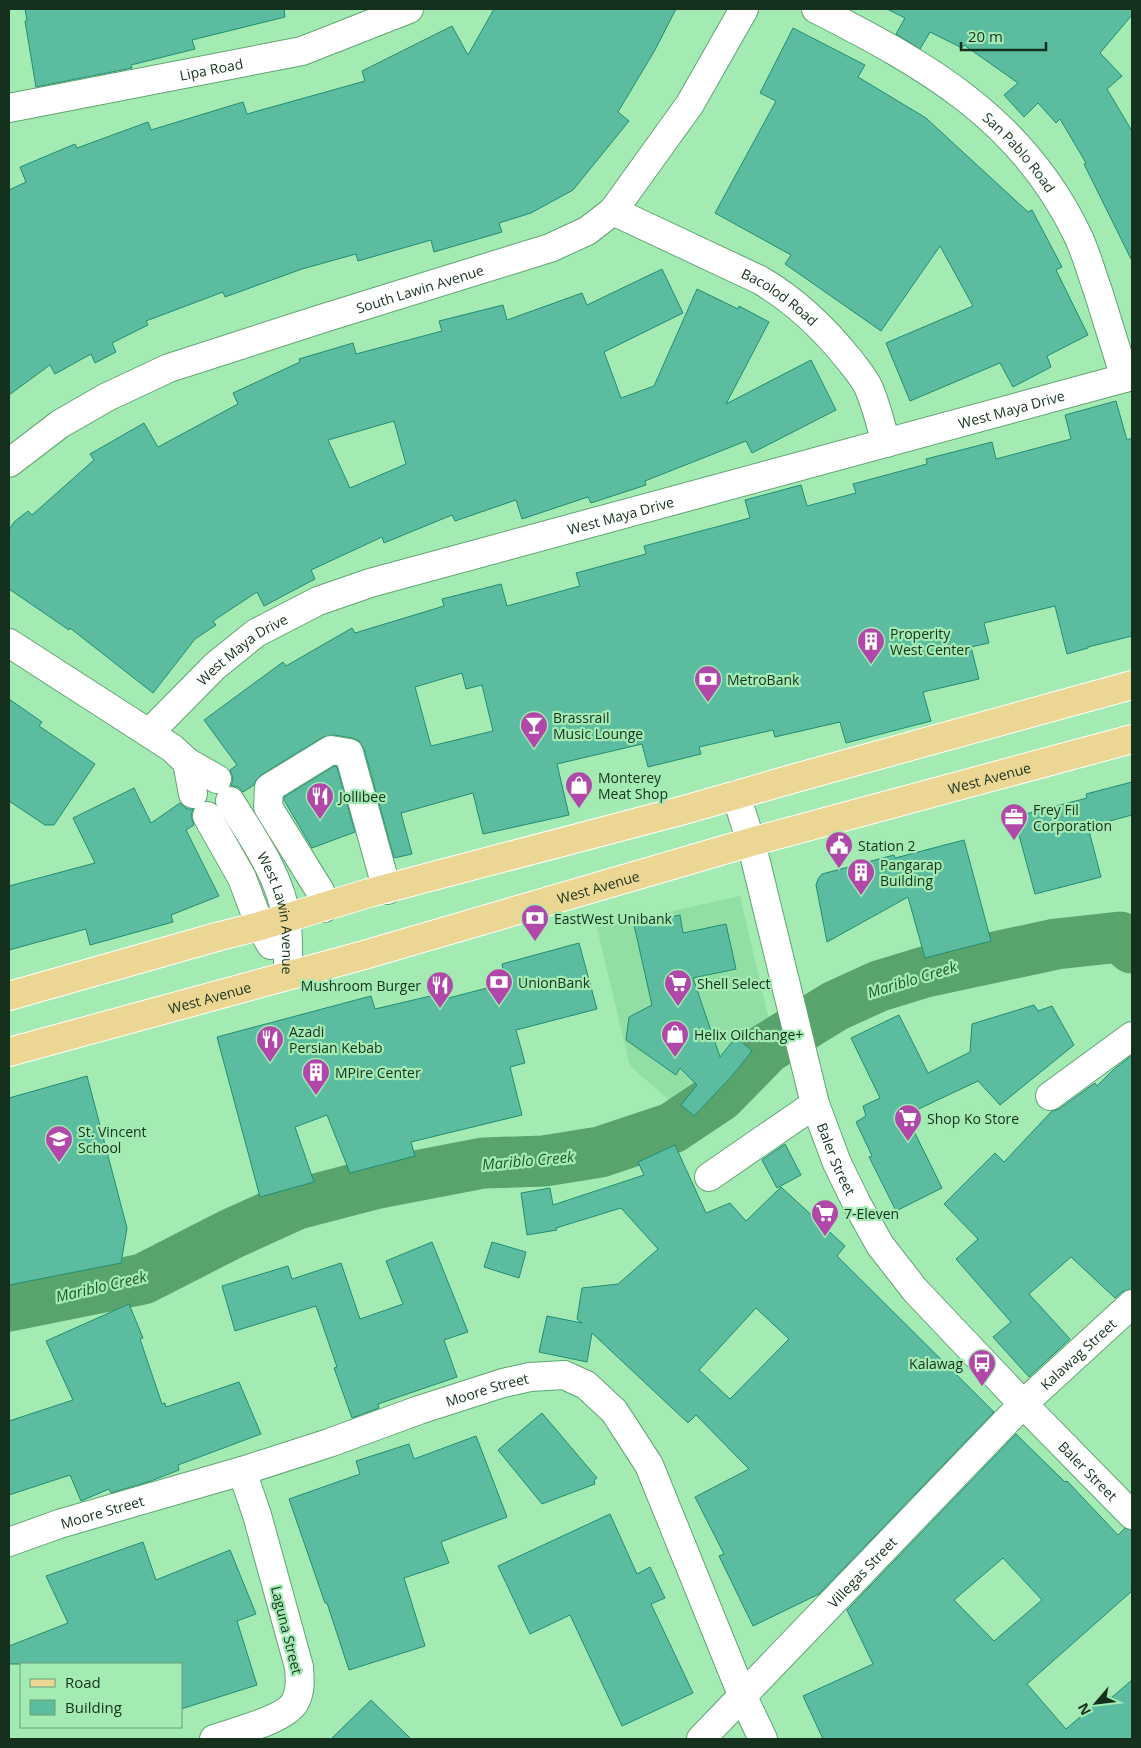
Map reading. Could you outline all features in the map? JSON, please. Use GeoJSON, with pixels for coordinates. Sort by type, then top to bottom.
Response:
{"type":"FeatureCollection","features":[{"type":"Feature","properties":{"kind":"main road"},"geometry":{"type":"LineString","coordinates":[[9,996],[324,908],[369,893],[387,890],[684,810],[1132,684]]}},
{"type":"Feature","properties":{"kind":"main road","name":"West Avenue"},"geometry":{"type":"LineString","coordinates":[[9,1052],[373,953],[751,842],[1132,739]]}},
{"type":"Feature","properties":{"kind":"street","name":"Lipa Road"},"geometry":{"type":"LineString","coordinates":[[9,108],[302,51],[409,9]]}},
{"type":"Feature","properties":{"kind":"street","name":"South Lawin Avenue"},"geometry":{"type":"LineString","coordinates":[[9,463],[60,424],[108,397],[169,368],[550,248],[587,231],[613,211],[690,104],[744,9]]}},
{"type":"Feature","properties":{"kind":"street","name":"San Pablo Road"},"geometry":{"type":"LineString","coordinates":[[816,9],[866,34],[948,84],[976,105],[1012,139],[1051,189],[1078,236],[1128,377]]}},
{"type":"Feature","properties":{"kind":"street","name":"Bacolod Road"},"geometry":{"type":"LineString","coordinates":[[613,211],[760,280],[780,291],[797,304],[828,335],[860,373],[870,390],[886,443]]}},
{"type":"Feature","properties":{"kind":"street","name":"West Maya Drive"},"geometry":{"type":"LineString","coordinates":[[149,732],[215,666],[256,633],[318,601],[370,583],[1128,377]]}},
{"type":"Feature","properties":{"kind":"street","name":"West Lawin Avenue"},"geometry":{"type":"LineString","coordinates":[[9,643],[149,732],[172,748],[223,790],[267,863],[282,897],[286,918],[288,975]]}},
{"type":"Feature","properties":{"kind":"street"},"geometry":{"type":"LineString","coordinates":[[324,908],[320,892],[268,806],[269,788],[331,750],[350,753],[387,890]]}},
{"type":"Feature","properties":{"kind":"street","name":"West Lawin Avenue"},"geometry":{"type":"LineString","coordinates":[[187,762],[200,805],[242,878],[260,926],[288,975]]}},
{"type":"Feature","properties":{"kind":"street","name":"Baler Street"},"geometry":{"type":"LineString","coordinates":[[736,795],[751,842],[815,1104],[836,1163],[880,1245],[915,1290],[1132,1515]]}},
{"type":"Feature","properties":{"kind":"street"},"geometry":{"type":"LineString","coordinates":[[1050,1096],[1132,1036]]}},
{"type":"Feature","properties":{"kind":"street"},"geometry":{"type":"LineString","coordinates":[[710,1177],[815,1104]]}},
{"type":"Feature","properties":{"kind":"street","name":"Kalawag Street"},"geometry":{"type":"LineString","coordinates":[[1023,1404],[1132,1304]]}},
{"type":"Feature","properties":{"kind":"street","name":"Moore Street"},"geometry":{"type":"LineString","coordinates":[[9,1542],[59,1524],[242,1471],[329,1443],[419,1410],[503,1383],[530,1377],[564,1375],[586,1385],[614,1411],[649,1465],[743,1697],[763,1739]]}},
{"type":"Feature","properties":{"kind":"street","name":"Villegas Street"},"geometry":{"type":"LineString","coordinates":[[702,1739],[1023,1404]]}},
{"type":"Feature","properties":{"kind":"street","name":"Laguna Street"},"geometry":{"type":"LineString","coordinates":[[214,1739],[271,1720],[284,1712],[295,1703],[300,1686],[299,1668],[257,1516],[242,1471]]}},
{"type":"Feature","properties":{"kind":"shaded area"},"geometry":{"type":"Polygon","coordinates":[[[740,896],[772,1033],[724,1088],[684,1113],[630,1066],[597,928],[740,896]]]}},
{"type":"Feature","properties":{"kind":"building"},"geometry":{"type":"Polygon","coordinates":[[[25,9],[284,9],[285,17],[192,40],[195,49],[131,65],[132,68],[36,87],[25,21],[27,21],[25,9]]]}},
{"type":"Feature","properties":{"kind":"building"},"geometry":{"type":"Polygon","coordinates":[[[494,9],[676,9],[655,50],[618,112],[629,121],[573,190],[531,213],[499,223],[502,232],[434,252],[431,240],[358,261],[356,254],[302,269],[225,297],[223,292],[146,321],[148,325],[112,343],[116,352],[95,363],[91,354],[55,374],[50,365],[9,395],[9,190],[26,182],[20,167],[75,144],[77,148],[148,122],[151,130],[243,102],[247,114],[365,81],[362,71],[452,26],[468,55],[494,9]]]}},
{"type":"Feature","properties":{"kind":"building"},"geometry":{"type":"Polygon","coordinates":[[[887,9],[1132,9],[1132,15],[1100,53],[1122,76],[1107,89],[1132,131],[1132,261],[1084,164],[1086,163],[1060,119],[1056,123],[1038,103],[1024,117],[1004,95],[1018,83],[964,45],[962,48],[930,32],[920,49],[896,34],[905,18],[887,9]]]}},
{"type":"Feature","properties":{"kind":"building"},"geometry":{"type":"Polygon","coordinates":[[[793,28],[865,65],[858,77],[926,118],[1028,212],[1032,210],[1062,267],[1056,270],[1088,335],[1047,356],[1051,367],[1013,387],[1000,363],[910,401],[886,343],[973,306],[940,246],[881,331],[785,264],[791,255],[715,213],[776,101],[760,93],[793,28]]]}},
{"type":"Feature","properties":{"kind":"building"},"geometry":{"type":"Polygon","coordinates":[[[662,269],[683,313],[604,352],[621,398],[654,386],[697,289],[738,309],[739,306],[769,322],[726,404],[811,360],[836,410],[752,453],[746,441],[645,481],[646,485],[591,503],[588,497],[522,519],[516,500],[455,521],[452,515],[384,543],[382,537],[311,570],[315,579],[264,606],[257,592],[213,621],[216,625],[195,639],[153,693],[70,628],[69,630],[9,589],[9,530],[14,522],[28,511],[32,515],[94,460],[90,454],[144,423],[158,447],[238,404],[233,393],[300,362],[299,359],[353,343],[356,354],[442,331],[439,321],[503,305],[507,320],[582,293],[587,305],[662,269]],[[394,421],[328,440],[350,488],[406,464],[394,421]]]}},
{"type":"Feature","properties":{"kind":"building"},"geometry":{"type":"Polygon","coordinates":[[[1116,401],[1127,440],[1132,438],[1132,636],[1067,654],[1055,606],[984,623],[989,643],[971,647],[979,679],[923,692],[931,721],[846,743],[840,722],[775,737],[773,730],[699,747],[701,754],[648,767],[642,744],[557,764],[569,815],[483,834],[473,793],[401,813],[412,854],[394,858],[364,749],[359,741],[334,735],[323,737],[261,775],[254,785],[243,792],[238,787],[231,786],[233,778],[230,770],[237,765],[204,720],[283,662],[286,666],[352,628],[355,633],[444,606],[442,599],[501,584],[507,606],[580,586],[576,573],[646,554],[644,546],[750,518],[745,500],[801,485],[807,506],[856,493],[853,484],[927,464],[926,459],[992,442],[996,459],[1071,439],[1065,415],[1116,401]],[[462,673],[415,687],[431,746],[493,731],[482,685],[466,689],[462,673]]]}},
{"type":"Feature","properties":{"kind":"building"},"geometry":{"type":"Polygon","coordinates":[[[9,699],[42,722],[39,726],[95,764],[54,825],[45,825],[9,801],[9,699]]]}},
{"type":"Feature","properties":{"kind":"building"},"geometry":{"type":"Polygon","coordinates":[[[334,766],[337,767],[355,832],[312,848],[284,797],[334,766]]]}},
{"type":"Feature","properties":{"kind":"building"},"geometry":{"type":"Polygon","coordinates":[[[1132,782],[1132,815],[1088,827],[1101,877],[1035,894],[1014,817],[1087,798],[1086,794],[1132,782]]]}},
{"type":"Feature","properties":{"kind":"building"},"geometry":{"type":"Polygon","coordinates":[[[134,788],[151,823],[180,803],[187,809],[193,809],[191,816],[194,825],[186,830],[219,896],[171,915],[173,922],[90,945],[86,929],[9,950],[9,886],[95,863],[73,818],[134,788]]]}},
{"type":"Feature","properties":{"kind":"building"},"geometry":{"type":"Polygon","coordinates":[[[964,840],[991,941],[925,958],[908,897],[827,942],[816,885],[822,874],[894,855],[895,858],[964,840]]]}},
{"type":"Feature","properties":{"kind":"building"},"geometry":{"type":"Polygon","coordinates":[[[680,915],[683,933],[726,924],[736,969],[693,978],[720,1057],[736,1037],[752,1051],[732,1076],[694,1116],[681,1105],[697,1085],[680,1068],[676,1075],[626,1040],[629,1017],[652,1005],[634,925],[680,915]]]}},
{"type":"Feature","properties":{"kind":"building"},"geometry":{"type":"Polygon","coordinates":[[[579,943],[597,1009],[516,1030],[525,1063],[510,1067],[522,1115],[411,1142],[415,1156],[350,1173],[327,1115],[295,1127],[314,1182],[260,1197],[217,1037],[371,996],[375,1009],[439,994],[441,1000],[506,983],[502,964],[579,943]]]}},
{"type":"Feature","properties":{"kind":"building"},"geometry":{"type":"Polygon","coordinates":[[[1034,1005],[1038,1011],[1052,1006],[1074,1045],[1000,1105],[978,1081],[906,1115],[942,1188],[896,1211],[869,1157],[872,1156],[856,1122],[866,1116],[863,1106],[880,1098],[851,1038],[899,1015],[928,1073],[970,1052],[972,1024],[1034,1005]]]}},
{"type":"Feature","properties":{"kind":"building"},"geometry":{"type":"Polygon","coordinates":[[[1132,1055],[1132,1289],[1122,1292],[1115,1298],[1071,1257],[1029,1294],[1070,1339],[1029,1377],[993,1337],[1011,1322],[956,1259],[978,1239],[944,1204],[995,1153],[1004,1162],[1052,1111],[1059,1109],[1095,1083],[1097,1086],[1132,1055]]]}},
{"type":"Feature","properties":{"kind":"building","name":"St. Vincent School"},"geometry":{"type":"Polygon","coordinates":[[[87,1076],[127,1228],[121,1263],[9,1285],[9,1098],[87,1076]]]}},
{"type":"Feature","properties":{"kind":"building"},"geometry":{"type":"Polygon","coordinates":[[[785,1144],[801,1175],[777,1188],[762,1160],[785,1144]]]}},
{"type":"Feature","properties":{"kind":"building"},"geometry":{"type":"Polygon","coordinates":[[[675,1145],[706,1213],[730,1203],[746,1221],[781,1187],[845,1246],[837,1256],[994,1412],[819,1594],[753,1626],[719,1556],[724,1554],[695,1497],[749,1469],[696,1415],[688,1423],[592,1333],[587,1362],[539,1352],[547,1316],[582,1323],[577,1319],[582,1288],[618,1284],[658,1249],[621,1208],[556,1228],[557,1230],[527,1235],[521,1193],[550,1188],[553,1205],[644,1175],[638,1162],[675,1145]],[[756,1308],[699,1370],[730,1399],[789,1339],[756,1308]]]}},
{"type":"Feature","properties":{"kind":"building"},"geometry":{"type":"Polygon","coordinates":[[[432,1242],[468,1332],[444,1340],[457,1377],[378,1404],[379,1408],[352,1418],[334,1368],[337,1367],[316,1306],[235,1331],[222,1286],[288,1266],[292,1279],[341,1263],[360,1319],[403,1304],[386,1261],[432,1242]]]}},
{"type":"Feature","properties":{"kind":"building"},"geometry":{"type":"Polygon","coordinates":[[[492,1242],[526,1252],[519,1278],[484,1267],[492,1242]]]}},
{"type":"Feature","properties":{"kind":"building"},"geometry":{"type":"Polygon","coordinates":[[[129,1304],[143,1338],[140,1339],[162,1404],[165,1403],[166,1407],[239,1382],[261,1434],[178,1465],[179,1470],[151,1481],[111,1493],[109,1489],[81,1501],[70,1475],[9,1495],[9,1421],[73,1400],[46,1341],[129,1304]]]}},
{"type":"Feature","properties":{"kind":"building"},"geometry":{"type":"Polygon","coordinates":[[[542,1413],[597,1478],[594,1480],[595,1484],[542,1504],[498,1450],[542,1413]]]}},
{"type":"Feature","properties":{"kind":"building"},"geometry":{"type":"Polygon","coordinates":[[[1016,1434],[1065,1482],[1067,1481],[1118,1535],[1125,1528],[1132,1530],[1132,1591],[1027,1684],[1066,1729],[1107,1694],[1111,1698],[1132,1680],[1132,1739],[823,1739],[803,1696],[873,1664],[847,1610],[1016,1434]],[[1003,1558],[954,1600],[994,1641],[1042,1600],[1003,1558]]]}},
{"type":"Feature","properties":{"kind":"building"},"geometry":{"type":"Polygon","coordinates":[[[476,1436],[507,1517],[441,1542],[449,1563],[404,1578],[425,1646],[349,1670],[289,1499],[360,1474],[356,1461],[409,1444],[414,1459],[476,1436]]]}},
{"type":"Feature","properties":{"kind":"building"},"geometry":{"type":"Polygon","coordinates":[[[610,1514],[637,1574],[650,1567],[665,1598],[651,1604],[693,1693],[622,1726],[570,1615],[530,1634],[498,1566],[610,1514]]]}},
{"type":"Feature","properties":{"kind":"building"},"geometry":{"type":"Polygon","coordinates":[[[143,1542],[156,1580],[230,1550],[256,1614],[237,1621],[257,1685],[182,1709],[182,1663],[9,1664],[9,1646],[68,1623],[46,1576],[143,1542]]]}},
{"type":"Feature","properties":{"kind":"building"},"geometry":{"type":"Polygon","coordinates":[[[371,1700],[411,1739],[331,1739],[371,1700]]]}},
{"type":"Feature","properties":{"kind":"waterway","name":"Mariblo Creek"},"geometry":{"type":"LineString","coordinates":[[9,1306],[143,1279],[231,1234],[297,1204],[374,1184],[483,1163],[544,1161],[600,1152],[672,1128],[720,1096],[767,1048],[835,1006],[879,986],[925,972],[1056,944],[1120,937],[1132,948]]}},
{"type":"Feature","properties":{"kind":"place","name":"Properity West Center"},"geometry":{"type":"Point","coordinates":[871,665]}},
{"type":"Feature","properties":{"kind":"place","name":"MetroBank"},"geometry":{"type":"Point","coordinates":[708,703]}},
{"type":"Feature","properties":{"kind":"place","name":"Brassrail Music Lounge"},"geometry":{"type":"Point","coordinates":[534,749]}},
{"type":"Feature","properties":{"kind":"place","name":"Monterey Meat Shop"},"geometry":{"type":"Point","coordinates":[579,809]}},
{"type":"Feature","properties":{"kind":"place","name":"Jollibee"},"geometry":{"type":"Point","coordinates":[320,820]}},
{"type":"Feature","properties":{"kind":"place","name":"Frey Fil Corporation"},"geometry":{"type":"Point","coordinates":[1014,841]}},
{"type":"Feature","properties":{"kind":"place","name":"Station 2"},"geometry":{"type":"Point","coordinates":[839,869]}},
{"type":"Feature","properties":{"kind":"place","name":"Pangarap Building"},"geometry":{"type":"Point","coordinates":[861,896]}},
{"type":"Feature","properties":{"kind":"place","name":"EastWest Unibank"},"geometry":{"type":"Point","coordinates":[535,942]}},
{"type":"Feature","properties":{"kind":"place","name":"UnionBank"},"geometry":{"type":"Point","coordinates":[499,1006]}},
{"type":"Feature","properties":{"kind":"place","name":"Shell Select"},"geometry":{"type":"Point","coordinates":[678,1007]}},
{"type":"Feature","properties":{"kind":"place","name":"Mushroom Burger"},"geometry":{"type":"Point","coordinates":[440,1009]}},
{"type":"Feature","properties":{"kind":"place","name":"Helix Oilchange+"},"geometry":{"type":"Point","coordinates":[675,1058]}},
{"type":"Feature","properties":{"kind":"place","name":"Azadi Persian Kebab"},"geometry":{"type":"Point","coordinates":[270,1063]}},
{"type":"Feature","properties":{"kind":"place","name":"MPire Center"},"geometry":{"type":"Point","coordinates":[316,1096]}},
{"type":"Feature","properties":{"kind":"place","name":"Shop Ko Store"},"geometry":{"type":"Point","coordinates":[908,1142]}},
{"type":"Feature","properties":{"kind":"place","name":"St. Vincent School"},"geometry":{"type":"Point","coordinates":[59,1163]}},
{"type":"Feature","properties":{"kind":"place","name":"7-Eleven"},"geometry":{"type":"Point","coordinates":[825,1237]}},
{"type":"Feature","properties":{"kind":"place","name":"Kalawag"},"geometry":{"type":"Point","coordinates":[982,1387]}}]}
